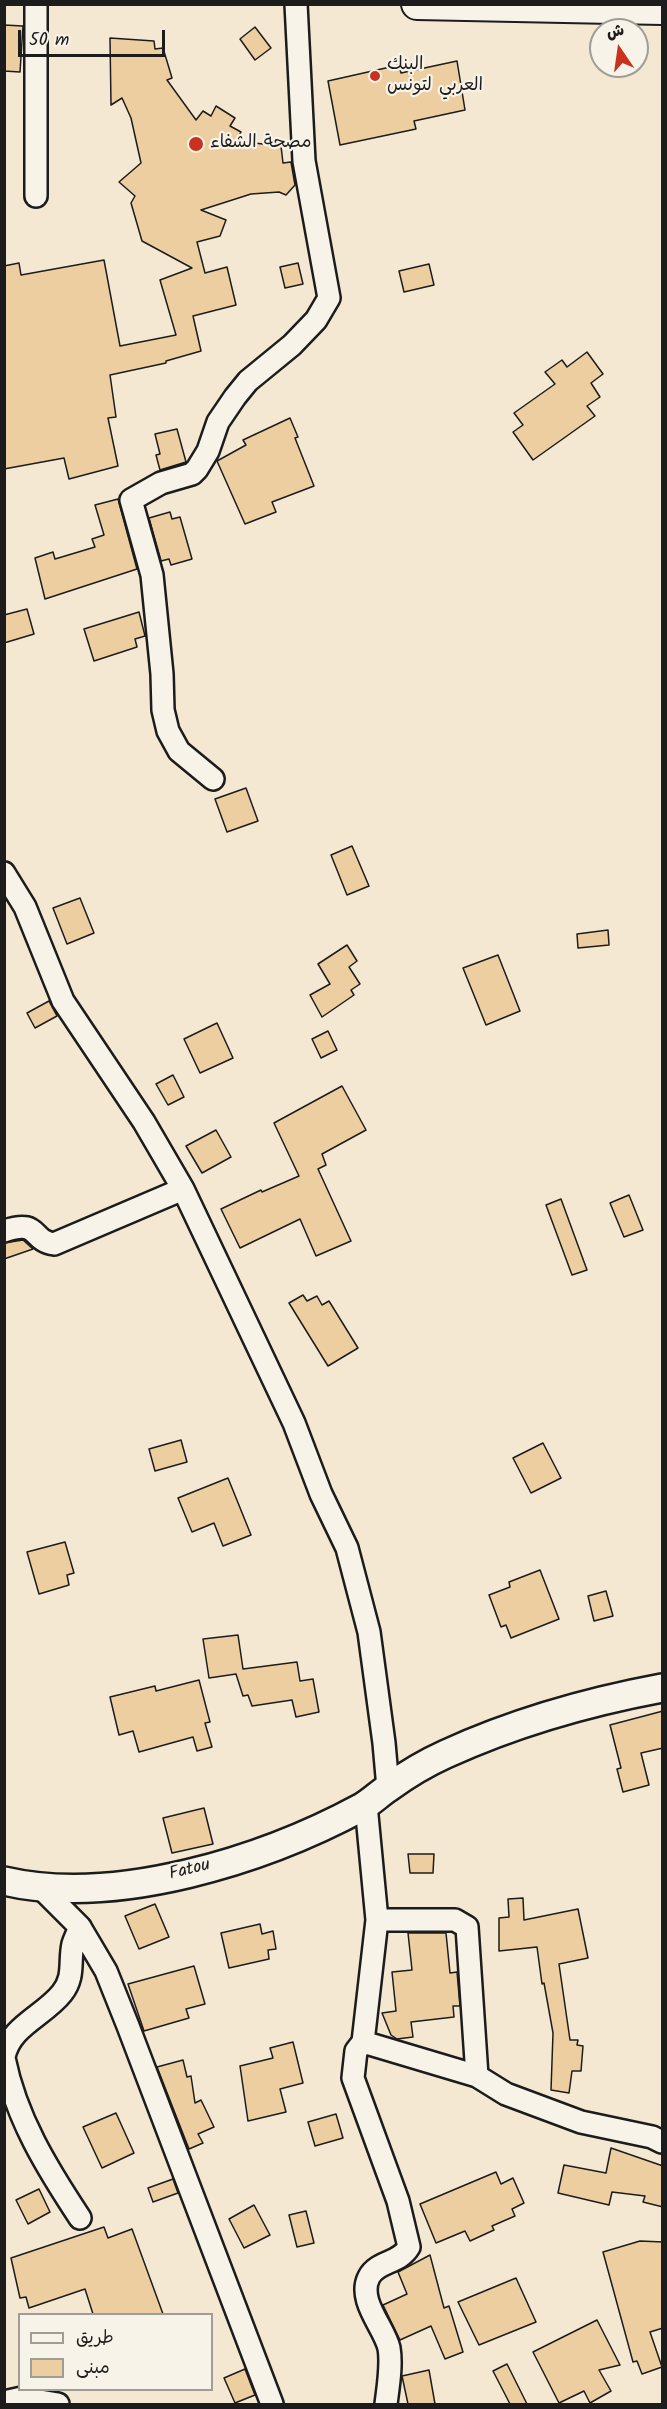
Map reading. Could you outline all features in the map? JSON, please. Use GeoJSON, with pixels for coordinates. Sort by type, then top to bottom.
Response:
{"type":"FeatureCollection","features":[{"type":"Feature","properties":{"kind":"main road"},"geometry":{"type":"LineString","coordinates":[[417,4],[663,9]]}},
{"type":"Feature","properties":{"kind":"street"},"geometry":{"type":"LineString","coordinates":[[36,4],[36,196]]}},
{"type":"Feature","properties":{"kind":"street"},"geometry":{"type":"LineString","coordinates":[[213,779],[179,751],[168,731],[162,710],[162,674],[152,574],[131,500],[161,483],[192,474],[197,469],[208,451],[218,422],[235,397],[248,381],[292,345],[316,320],[328,298],[304,161],[296,4]]}},
{"type":"Feature","properties":{"kind":"street"},"geometry":{"type":"LineString","coordinates":[[4,873],[25,907],[63,1000],[144,1122],[183,1189],[294,1423],[321,1494],[347,1548],[369,1632],[384,1743],[387,1788]]}},
{"type":"Feature","properties":{"kind":"street"},"geometry":{"type":"LineString","coordinates":[[4,1231],[23,1226],[31,1228],[43,1241],[54,1244],[183,1189]]}},
{"type":"Feature","properties":{"kind":"street","name":"Fatou"},"geometry":{"type":"LineString","coordinates":[[4,1881],[41,1888],[117,1886],[200,1869],[293,1841],[366,1805],[387,1788],[443,1755],[533,1718],[597,1700],[663,1688]]}},
{"type":"Feature","properties":{"kind":"street"},"geometry":{"type":"LineString","coordinates":[[366,1805],[377,1920],[363,2042],[356,2051],[353,2078],[398,2201],[409,2247],[400,2258],[376,2268],[368,2278],[366,2288],[368,2299],[388,2347],[386,2404]]}},
{"type":"Feature","properties":{"kind":"street"},"geometry":{"type":"LineString","coordinates":[[41,1888],[80,1927],[106,1971],[272,2404]]}},
{"type":"Feature","properties":{"kind":"street"},"geometry":{"type":"LineString","coordinates":[[377,1920],[455,1920],[467,1927],[477,2076]]}},
{"type":"Feature","properties":{"kind":"street"},"geometry":{"type":"LineString","coordinates":[[80,1927],[73,1946],[73,1971],[64,1991],[50,2006],[14,2034],[6,2046],[4,2058],[8,2076],[33,2145],[80,2218]]}},
{"type":"Feature","properties":{"kind":"street"},"geometry":{"type":"LineString","coordinates":[[363,2042],[477,2076],[506,2094],[581,2122],[652,2137],[663,2142]]}},
{"type":"Feature","properties":{"kind":"street"},"geometry":{"type":"LineString","coordinates":[[4,2402],[22,2398],[58,2404]]}},
{"type":"Feature","properties":{"kind":"building"},"geometry":{"type":"Polygon","coordinates":[[[4,25],[23,26],[20,72],[4,71],[4,25]]]}},
{"type":"Feature","properties":{"kind":"building"},"geometry":{"type":"Polygon","coordinates":[[[255,27],[271,48],[255,60],[240,39],[255,27]]]}},
{"type":"Feature","properties":{"kind":"building"},"geometry":{"type":"Polygon","coordinates":[[[110,38],[154,41],[155,49],[163,48],[172,78],[167,80],[196,120],[203,111],[211,116],[216,106],[235,118],[230,126],[241,132],[236,141],[281,146],[283,163],[291,162],[295,185],[286,195],[279,192],[251,194],[201,210],[226,220],[220,236],[197,242],[205,273],[227,267],[236,305],[193,316],[201,351],[166,361],[166,363],[110,375],[116,417],[108,418],[118,466],[69,479],[64,458],[4,469],[4,266],[19,263],[21,275],[104,260],[120,346],[176,335],[160,280],[192,268],[142,241],[131,203],[135,196],[119,182],[141,163],[131,118],[122,98],[111,105],[110,38]]]}},
{"type":"Feature","properties":{"kind":"building"},"geometry":{"type":"Polygon","coordinates":[[[457,61],[465,110],[414,121],[416,129],[340,145],[328,81],[399,65],[401,73],[457,61]]]}},
{"type":"Feature","properties":{"kind":"building"},"geometry":{"type":"Polygon","coordinates":[[[298,263],[303,284],[285,288],[280,267],[298,263]]]}},
{"type":"Feature","properties":{"kind":"building"},"geometry":{"type":"Polygon","coordinates":[[[429,264],[434,285],[404,292],[399,271],[429,264]]]}},
{"type":"Feature","properties":{"kind":"building"},"geometry":{"type":"Polygon","coordinates":[[[587,352],[603,374],[591,383],[600,397],[587,406],[595,416],[533,460],[513,432],[523,425],[514,413],[555,384],[545,372],[562,360],[567,367],[587,352]]]}},
{"type":"Feature","properties":{"kind":"building"},"geometry":{"type":"Polygon","coordinates":[[[290,418],[298,437],[295,438],[314,486],[272,502],[276,512],[245,524],[217,461],[246,445],[243,440],[290,418]]]}},
{"type":"Feature","properties":{"kind":"building"},"geometry":{"type":"Polygon","coordinates":[[[177,429],[186,462],[160,470],[156,455],[160,454],[155,434],[177,429]]]}},
{"type":"Feature","properties":{"kind":"building"},"geometry":{"type":"Polygon","coordinates":[[[118,499],[137,569],[45,599],[35,558],[53,552],[55,559],[95,547],[92,539],[104,535],[95,505],[118,499]]]}},
{"type":"Feature","properties":{"kind":"building"},"geometry":{"type":"Polygon","coordinates":[[[170,512],[172,519],[180,517],[192,559],[171,565],[169,559],[161,561],[149,518],[170,512]]]}},
{"type":"Feature","properties":{"kind":"building"},"geometry":{"type":"Polygon","coordinates":[[[27,609],[34,634],[4,643],[4,615],[27,609]]]}},
{"type":"Feature","properties":{"kind":"building"},"geometry":{"type":"Polygon","coordinates":[[[139,612],[145,636],[135,639],[137,647],[94,661],[84,629],[139,612]]]}},
{"type":"Feature","properties":{"kind":"building"},"geometry":{"type":"Polygon","coordinates":[[[246,788],[258,821],[227,832],[215,799],[246,788]]]}},
{"type":"Feature","properties":{"kind":"building"},"geometry":{"type":"Polygon","coordinates":[[[352,846],[369,886],[347,895],[331,855],[352,846]]]}},
{"type":"Feature","properties":{"kind":"building"},"geometry":{"type":"Polygon","coordinates":[[[80,898],[94,933],[67,944],[53,908],[80,898]]]}},
{"type":"Feature","properties":{"kind":"building"},"geometry":{"type":"Polygon","coordinates":[[[608,930],[609,945],[578,948],[577,934],[608,930]]]}},
{"type":"Feature","properties":{"kind":"building"},"geometry":{"type":"Polygon","coordinates":[[[347,945],[357,961],[349,967],[360,984],[351,990],[354,995],[322,1017],[310,995],[330,984],[318,964],[347,945]]]}},
{"type":"Feature","properties":{"kind":"building"},"geometry":{"type":"Polygon","coordinates":[[[498,955],[520,1011],[486,1025],[463,968],[498,955]]]}},
{"type":"Feature","properties":{"kind":"building"},"geometry":{"type":"Polygon","coordinates":[[[49,1001],[57,1016],[35,1028],[27,1013],[49,1001]]]}},
{"type":"Feature","properties":{"kind":"building"},"geometry":{"type":"Polygon","coordinates":[[[217,1023],[233,1058],[200,1073],[184,1039],[217,1023]]]}},
{"type":"Feature","properties":{"kind":"building"},"geometry":{"type":"Polygon","coordinates":[[[328,1031],[337,1050],[321,1058],[312,1039],[328,1031]]]}},
{"type":"Feature","properties":{"kind":"building"},"geometry":{"type":"Polygon","coordinates":[[[173,1075],[184,1097],[168,1105],[156,1084],[173,1075]]]}},
{"type":"Feature","properties":{"kind":"building"},"geometry":{"type":"Polygon","coordinates":[[[342,1086],[366,1130],[322,1154],[326,1165],[318,1169],[351,1241],[316,1256],[300,1219],[240,1248],[221,1209],[261,1190],[262,1192],[299,1176],[274,1123],[342,1086]]]}},
{"type":"Feature","properties":{"kind":"building"},"geometry":{"type":"Polygon","coordinates":[[[216,1130],[231,1157],[202,1173],[186,1146],[216,1130]]]}},
{"type":"Feature","properties":{"kind":"building"},"geometry":{"type":"Polygon","coordinates":[[[629,1195],[643,1230],[624,1237],[610,1203],[629,1195]]]}},
{"type":"Feature","properties":{"kind":"building"},"geometry":{"type":"Polygon","coordinates":[[[561,1199],[587,1270],[572,1275],[546,1205],[561,1199]]]}},
{"type":"Feature","properties":{"kind":"building"},"geometry":{"type":"Polygon","coordinates":[[[23,1240],[33,1249],[4,1259],[4,1243],[23,1240]]]}},
{"type":"Feature","properties":{"kind":"building"},"geometry":{"type":"Polygon","coordinates":[[[303,1295],[307,1301],[317,1296],[322,1305],[329,1301],[358,1348],[328,1366],[289,1303],[303,1295]]]}},
{"type":"Feature","properties":{"kind":"building"},"geometry":{"type":"Polygon","coordinates":[[[181,1440],[187,1462],[155,1471],[149,1449],[181,1440]]]}},
{"type":"Feature","properties":{"kind":"building"},"geometry":{"type":"Polygon","coordinates":[[[543,1443],[561,1478],[531,1493],[513,1458],[543,1443]]]}},
{"type":"Feature","properties":{"kind":"building"},"geometry":{"type":"Polygon","coordinates":[[[228,1478],[251,1535],[223,1546],[214,1523],[192,1532],[178,1498],[228,1478]]]}},
{"type":"Feature","properties":{"kind":"building"},"geometry":{"type":"Polygon","coordinates":[[[65,1542],[74,1573],[67,1575],[69,1585],[39,1594],[27,1552],[65,1542]]]}},
{"type":"Feature","properties":{"kind":"building"},"geometry":{"type":"Polygon","coordinates":[[[540,1570],[559,1619],[511,1638],[506,1625],[501,1627],[489,1595],[510,1587],[509,1582],[540,1570]]]}},
{"type":"Feature","properties":{"kind":"building"},"geometry":{"type":"Polygon","coordinates":[[[606,1591],[613,1616],[594,1621],[588,1596],[606,1591]]]}},
{"type":"Feature","properties":{"kind":"building"},"geometry":{"type":"Polygon","coordinates":[[[238,1635],[243,1669],[297,1662],[300,1681],[313,1679],[319,1712],[296,1717],[292,1700],[252,1706],[248,1695],[243,1696],[236,1674],[209,1678],[203,1639],[238,1635]]]}},
{"type":"Feature","properties":{"kind":"building"},"geometry":{"type":"Polygon","coordinates":[[[199,1680],[210,1722],[205,1723],[212,1747],[197,1751],[193,1737],[139,1752],[133,1731],[119,1735],[110,1697],[155,1686],[156,1691],[199,1680]]]}},
{"type":"Feature","properties":{"kind":"building"},"geometry":{"type":"Polygon","coordinates":[[[663,1711],[663,1748],[641,1753],[649,1785],[623,1792],[617,1769],[621,1768],[610,1725],[663,1711]]]}},
{"type":"Feature","properties":{"kind":"building"},"geometry":{"type":"Polygon","coordinates":[[[204,1808],[213,1844],[172,1853],[163,1818],[204,1808]]]}},
{"type":"Feature","properties":{"kind":"building"},"geometry":{"type":"Polygon","coordinates":[[[408,1854],[434,1854],[433,1873],[410,1873],[408,1854]]]}},
{"type":"Feature","properties":{"kind":"building"},"geometry":{"type":"Polygon","coordinates":[[[523,1898],[524,1920],[578,1909],[588,1958],[559,1964],[570,2040],[578,2040],[577,2045],[583,2046],[581,2071],[572,2071],[569,2093],[551,2090],[553,2033],[544,1983],[542,1984],[537,1947],[499,1951],[499,1918],[509,1917],[508,1899],[523,1898]]]}},
{"type":"Feature","properties":{"kind":"building"},"geometry":{"type":"Polygon","coordinates":[[[155,1904],[169,1937],[139,1949],[125,1916],[155,1904]]]}},
{"type":"Feature","properties":{"kind":"building"},"geometry":{"type":"Polygon","coordinates":[[[260,1924],[262,1934],[273,1931],[276,1949],[268,1950],[269,1959],[229,1968],[221,1933],[260,1924]]]}},
{"type":"Feature","properties":{"kind":"building"},"geometry":{"type":"Polygon","coordinates":[[[408,1933],[446,1933],[450,1973],[457,1972],[460,2006],[453,2006],[454,2017],[411,2022],[413,2037],[397,2039],[391,2035],[382,2013],[396,2011],[392,1972],[412,1970],[408,1933]]]}},
{"type":"Feature","properties":{"kind":"building"},"geometry":{"type":"Polygon","coordinates":[[[194,1966],[205,2004],[186,2009],[189,2018],[144,2031],[128,1984],[194,1966]]]}},
{"type":"Feature","properties":{"kind":"building"},"geometry":{"type":"Polygon","coordinates":[[[293,2042],[303,2083],[280,2089],[286,2112],[248,2121],[240,2066],[273,2058],[270,2048],[293,2042]]]}},
{"type":"Feature","properties":{"kind":"building"},"geometry":{"type":"Polygon","coordinates":[[[183,2060],[187,2077],[191,2076],[195,2103],[201,2100],[214,2127],[198,2134],[203,2143],[189,2149],[157,2067],[183,2060]]]}},
{"type":"Feature","properties":{"kind":"building"},"geometry":{"type":"Polygon","coordinates":[[[116,2113],[134,2153],[102,2168],[83,2127],[116,2113]]]}},
{"type":"Feature","properties":{"kind":"building"},"geometry":{"type":"Polygon","coordinates":[[[336,2114],[343,2138],[315,2146],[308,2122],[336,2114]]]}},
{"type":"Feature","properties":{"kind":"building"},"geometry":{"type":"Polygon","coordinates":[[[611,2148],[663,2166],[663,2207],[643,2202],[645,2196],[612,2192],[609,2205],[558,2193],[564,2165],[606,2173],[611,2148]]]}},
{"type":"Feature","properties":{"kind":"building"},"geometry":{"type":"Polygon","coordinates":[[[496,2172],[501,2184],[513,2178],[524,2203],[512,2209],[515,2216],[492,2226],[494,2230],[470,2241],[465,2231],[436,2243],[420,2204],[496,2172]]]}},
{"type":"Feature","properties":{"kind":"building"},"geometry":{"type":"Polygon","coordinates":[[[173,2179],[178,2193],[153,2202],[148,2188],[173,2179]]]}},
{"type":"Feature","properties":{"kind":"building"},"geometry":{"type":"Polygon","coordinates":[[[39,2189],[50,2212],[28,2224],[16,2200],[39,2189]]]}},
{"type":"Feature","properties":{"kind":"building"},"geometry":{"type":"Polygon","coordinates":[[[254,2205],[270,2235],[244,2248],[229,2219],[254,2205]]]}},
{"type":"Feature","properties":{"kind":"building"},"geometry":{"type":"Polygon","coordinates":[[[306,2211],[314,2243],[297,2247],[289,2215],[306,2211]]]}},
{"type":"Feature","properties":{"kind":"building"},"geometry":{"type":"Polygon","coordinates":[[[104,2227],[108,2238],[132,2229],[163,2313],[93,2313],[85,2289],[29,2308],[26,2297],[20,2298],[11,2258],[104,2227]]]}},
{"type":"Feature","properties":{"kind":"building"},"geometry":{"type":"Polygon","coordinates":[[[640,2241],[663,2242],[663,2328],[650,2332],[662,2367],[642,2374],[637,2361],[633,2362],[603,2252],[640,2241]]]}},
{"type":"Feature","properties":{"kind":"building"},"geometry":{"type":"Polygon","coordinates":[[[430,2255],[444,2308],[449,2306],[463,2352],[445,2359],[431,2326],[400,2340],[383,2305],[407,2294],[398,2272],[430,2255]]]}},
{"type":"Feature","properties":{"kind":"building"},"geometry":{"type":"Polygon","coordinates":[[[516,2278],[536,2322],[479,2345],[458,2302],[516,2278]]]}},
{"type":"Feature","properties":{"kind":"building"},"geometry":{"type":"Polygon","coordinates":[[[597,2320],[620,2365],[599,2370],[611,2391],[590,2403],[584,2391],[559,2403],[533,2352],[597,2320]]]}},
{"type":"Feature","properties":{"kind":"building"},"geometry":{"type":"Polygon","coordinates":[[[507,2364],[527,2404],[510,2404],[493,2371],[507,2364]]]}},
{"type":"Feature","properties":{"kind":"building"},"geometry":{"type":"Polygon","coordinates":[[[245,2369],[255,2395],[235,2403],[224,2378],[245,2369]]]}},
{"type":"Feature","properties":{"kind":"building"},"geometry":{"type":"Polygon","coordinates":[[[429,2370],[435,2404],[408,2404],[402,2376],[429,2370]]]}},
{"type":"Feature","properties":{"kind":"place","name":"البنك العربي لتونس"},"geometry":{"type":"Point","coordinates":[375,76]}},
{"type":"Feature","properties":{"kind":"place","name":"مصحة الشفاء"},"geometry":{"type":"Point","coordinates":[196,144]}}]}
